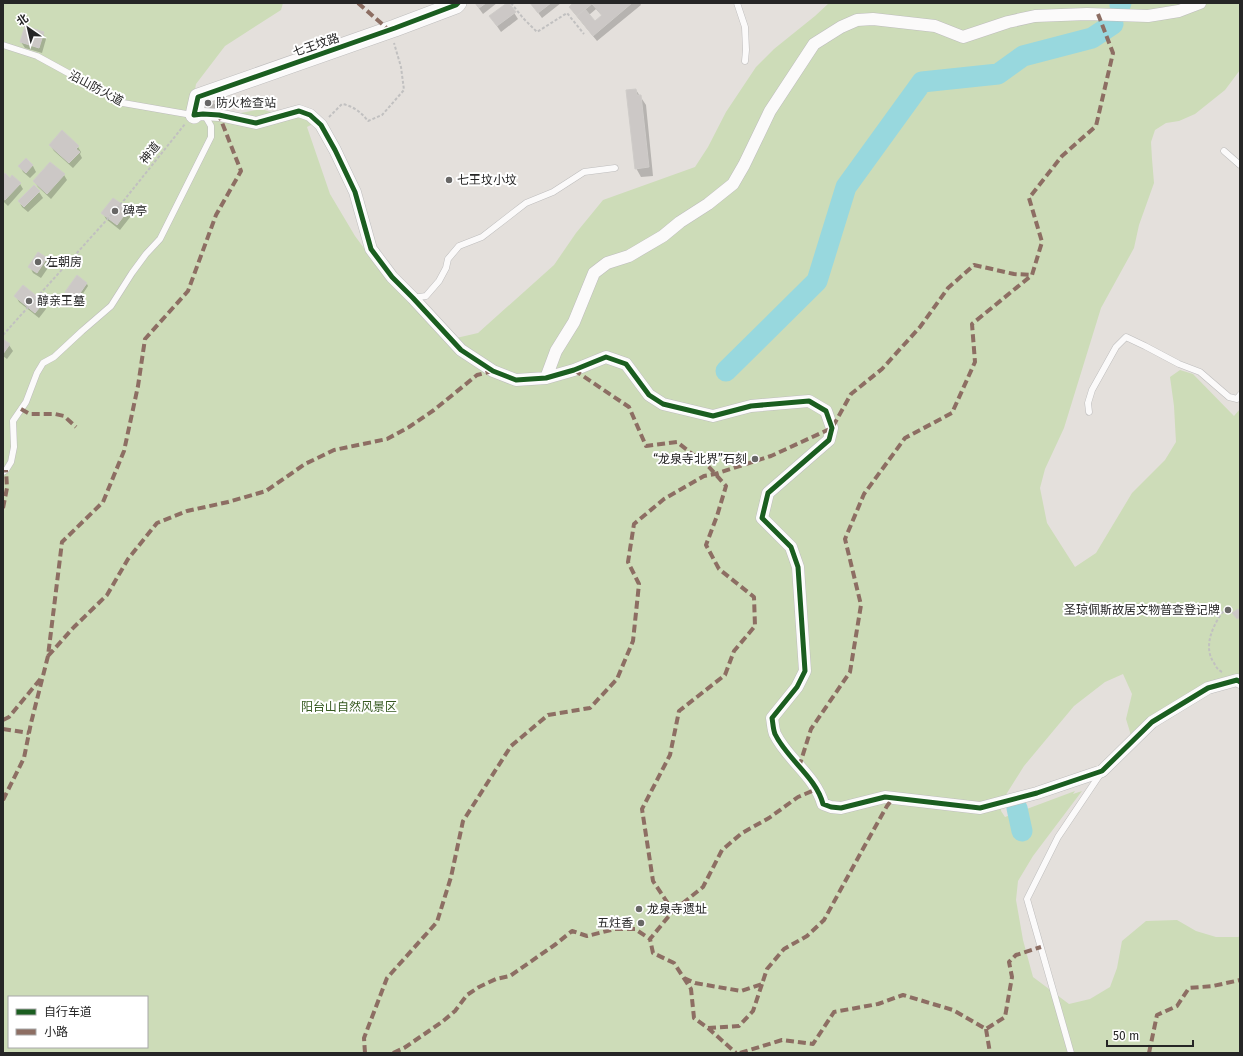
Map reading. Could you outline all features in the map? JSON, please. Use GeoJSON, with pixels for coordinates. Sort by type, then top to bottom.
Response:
{"type":"FeatureCollection","features":[{"type":"Feature","properties":{"kind":"street","name":"七王坟路"},"geometry":{"type":"LineString","coordinates":[[199,114],[198,97],[389,30],[458,3]]}},
{"type":"Feature","properties":{"kind":"street"},"geometry":{"type":"LineString","coordinates":[[546,378],[556,351],[574,322],[594,273],[607,263],[629,256],[663,236],[733,184],[744,165],[770,111],[814,44],[840,27],[857,20],[873,19],[935,26],[963,37],[1008,22],[1035,16],[1087,14],[1148,16],[1178,11],[1200,3]]}},
{"type":"Feature","properties":{"kind":"street"},"geometry":{"type":"LineString","coordinates":[[199,114],[219,115],[256,123],[299,111],[310,115],[321,125],[355,192],[371,249],[392,277],[461,350],[493,371],[516,380],[546,378],[574,370],[606,357],[626,364],[650,395],[664,404],[713,416],[751,406],[809,401],[826,411],[832,428],[829,440],[768,493],[762,518],[791,546],[798,567],[805,671],[797,687],[772,718],[774,732],[786,751],[820,793],[823,804],[841,808],[885,797],[980,808],[1037,793],[1102,771],[1152,722],[1208,688],[1239,681]]}},
{"type":"Feature","properties":{"kind":"lane"},"geometry":{"type":"LineString","coordinates":[[737,3],[745,27],[745,61]]}},
{"type":"Feature","properties":{"kind":"lane","name":"沿山防火道"},"geometry":{"type":"LineString","coordinates":[[3,45],[37,56],[123,104],[199,114]]}},
{"type":"Feature","properties":{"kind":"lane"},"geometry":{"type":"LineString","coordinates":[[3,472],[11,462],[14,447],[13,421],[26,402],[37,373],[43,363],[54,357],[111,306],[141,260],[160,239],[211,138],[211,126],[199,114]]}},
{"type":"Feature","properties":{"kind":"lane"},"geometry":{"type":"LineString","coordinates":[[1224,151],[1240,165]]}},
{"type":"Feature","properties":{"kind":"lane"},"geometry":{"type":"LineString","coordinates":[[413,298],[426,296],[439,281],[446,268],[448,259],[459,246],[482,237],[526,203],[553,192],[584,172],[615,168]]}},
{"type":"Feature","properties":{"kind":"lane"},"geometry":{"type":"LineString","coordinates":[[1089,412],[1088,403],[1092,390],[1116,347],[1126,337],[1179,364],[1200,372],[1230,397],[1237,399],[1240,395]]}},
{"type":"Feature","properties":{"kind":"lane"},"geometry":{"type":"LineString","coordinates":[[1071,1053],[1027,899],[1058,837],[1102,771]]}},
{"type":"Feature","properties":{"kind":"path"},"geometry":{"type":"LineString","coordinates":[[511,3],[537,32],[567,13],[584,34]]}},
{"type":"Feature","properties":{"kind":"path"},"geometry":{"type":"LineString","coordinates":[[321,125],[342,104],[348,105],[360,112],[368,121],[382,115],[404,90],[401,68],[389,30]]}},
{"type":"Feature","properties":{"kind":"path"},"geometry":{"type":"LineString","coordinates":[[1226,608],[1212,629],[1208,646],[1212,660],[1219,670],[1239,681]]}},
{"type":"Feature","properties":{"kind":"green space","name":"阳台山自然风景区"},"geometry":{"type":"Polygon","coordinates":[[[3,3],[283,3],[281,10],[225,46],[196,84],[190,116],[231,115],[261,109],[281,115],[295,114],[317,122],[307,127],[330,194],[355,236],[389,282],[452,339],[478,333],[554,265],[576,233],[603,200],[695,167],[708,147],[726,112],[756,67],[774,49],[829,3],[1240,3],[1240,70],[1225,90],[1195,114],[1179,121],[1166,123],[1155,130],[1151,142],[1154,183],[1139,225],[1134,248],[1101,308],[1064,428],[1045,469],[1040,488],[1047,523],[1075,567],[1096,553],[1132,493],[1165,460],[1176,442],[1174,406],[1170,377],[1180,370],[1193,374],[1234,416],[1240,409],[1240,680],[1222,681],[1131,740],[1126,719],[1132,694],[1123,674],[1105,682],[1074,706],[1024,766],[1002,801],[1001,811],[1005,817],[1075,791],[1073,794],[1082,791],[1033,856],[1018,881],[1016,900],[1023,940],[1033,977],[1069,1004],[1090,999],[1110,987],[1117,968],[1122,941],[1146,921],[1177,920],[1196,931],[1216,937],[1240,936],[1240,1053],[3,1053],[3,3]]]}},
{"type":"Feature","properties":{"kind":"building"},"geometry":{"type":"Polygon","coordinates":[[[475,3],[486,3],[479,8],[475,3]]]}},
{"type":"Feature","properties":{"kind":"building"},"geometry":{"type":"Polygon","coordinates":[[[509,3],[516,12],[497,26],[489,16],[509,3]]]}},
{"type":"Feature","properties":{"kind":"building"},"geometry":{"type":"Polygon","coordinates":[[[530,3],[551,3],[538,13],[530,3]]]}},
{"type":"Feature","properties":{"kind":"building"},"geometry":{"type":"Polygon","coordinates":[[[573,3],[593,3],[577,16],[569,7],[573,3]]]}},
{"type":"Feature","properties":{"kind":"building"},"geometry":{"type":"Polygon","coordinates":[[[632,3],[593,36],[577,16],[585,9],[595,21],[602,15],[592,4],[632,3]]]}},
{"type":"Feature","properties":{"kind":"building"},"geometry":{"type":"Polygon","coordinates":[[[25,26],[44,32],[39,48],[20,42],[25,26]]]}},
{"type":"Feature","properties":{"kind":"building"},"geometry":{"type":"Polygon","coordinates":[[[636,89],[637,95],[641,95],[649,167],[635,169],[626,90],[636,89]]]}},
{"type":"Feature","properties":{"kind":"building","name":"防火检查站"},"geometry":{"type":"Polygon","coordinates":[[[211,97],[215,102],[204,109],[201,104],[211,97]]]}},
{"type":"Feature","properties":{"kind":"building"},"geometry":{"type":"Polygon","coordinates":[[[62,130],[79,146],[76,149],[80,152],[69,163],[49,145],[62,130]]]}},
{"type":"Feature","properties":{"kind":"building"},"geometry":{"type":"Polygon","coordinates":[[[26,158],[33,165],[26,173],[18,166],[26,158]]]}},
{"type":"Feature","properties":{"kind":"building"},"geometry":{"type":"Polygon","coordinates":[[[50,162],[65,174],[47,194],[33,181],[50,162]]]}},
{"type":"Feature","properties":{"kind":"building"},"geometry":{"type":"Polygon","coordinates":[[[5,173],[10,178],[12,175],[21,183],[5,200],[3,199],[3,175],[5,173]]]}},
{"type":"Feature","properties":{"kind":"building"},"geometry":{"type":"Polygon","coordinates":[[[34,185],[40,191],[24,207],[18,201],[34,185]]]}},
{"type":"Feature","properties":{"kind":"building","name":"碑亭"},"geometry":{"type":"Polygon","coordinates":[[[113,198],[129,209],[117,225],[101,213],[113,198]]]}},
{"type":"Feature","properties":{"kind":"building","name":"左朝房"},"geometry":{"type":"Polygon","coordinates":[[[38,252],[47,258],[37,273],[28,267],[38,252]]]}},
{"type":"Feature","properties":{"kind":"building"},"geometry":{"type":"Polygon","coordinates":[[[77,275],[87,283],[76,299],[65,292],[77,275]]]}},
{"type":"Feature","properties":{"kind":"building"},"geometry":{"type":"Polygon","coordinates":[[[23,285],[44,302],[35,313],[14,296],[23,285]]]}},
{"type":"Feature","properties":{"kind":"building"},"geometry":{"type":"Polygon","coordinates":[[[3,339],[10,344],[3,354],[3,339]]]}},
{"type":"Feature","properties":{"kind":"building"},"geometry":{"type":"Polygon","coordinates":[[[1238,609],[1240,617],[1237,619],[1232,613],[1238,609]]]}},
{"type":"Feature","properties":{"kind":"waterway"},"geometry":{"type":"LineString","coordinates":[[726,371],[817,281],[846,187],[922,82],[998,74],[1023,56],[1092,38],[1113,24]]}},
{"type":"Feature","properties":{"kind":"waterway"},"geometry":{"type":"LineString","coordinates":[[1017,808],[1022,831]]}},
{"type":"Feature","properties":{"kind":"marked path"},"geometry":{"type":"LineString","coordinates":[[358,3],[389,30]]}},
{"type":"Feature","properties":{"kind":"marked path"},"geometry":{"type":"LineString","coordinates":[[799,767],[811,729],[850,672],[861,605],[845,539],[864,494],[905,438],[952,413],[975,362],[972,324],[1032,275],[1042,242],[1029,198],[1062,156],[1096,126],[1113,53],[1098,14]]}},
{"type":"Feature","properties":{"kind":"marked path"},"geometry":{"type":"LineString","coordinates":[[3,800],[24,758],[31,723],[48,656],[62,542],[103,502],[124,451],[138,386],[145,339],[188,291],[216,215],[241,171],[219,115]]}},
{"type":"Feature","properties":{"kind":"marked path"},"geometry":{"type":"LineString","coordinates":[[365,1053],[364,1038],[387,978],[437,922],[451,877],[463,821],[511,746],[548,715],[590,708],[617,679],[633,641],[639,584],[628,562],[634,524],[664,499],[704,476],[715,474],[771,456],[832,428],[851,394],[882,369],[920,327],[948,288],[974,265],[1014,274],[1032,275]]}},
{"type":"Feature","properties":{"kind":"marked path"},"geometry":{"type":"LineString","coordinates":[[574,370],[629,407],[646,446],[677,442],[709,467],[726,486],[706,545],[719,569],[754,597],[755,626],[734,651],[725,675],[679,711],[670,755],[642,809],[653,881],[673,911],[650,939],[653,953],[674,963],[691,989],[694,1018],[708,1028],[736,1053]]}},
{"type":"Feature","properties":{"kind":"marked path"},"geometry":{"type":"LineString","coordinates":[[48,656],[74,627],[107,595],[128,559],[157,523],[187,511],[228,502],[266,491],[305,464],[334,450],[387,439],[409,427],[434,410],[477,375],[493,371]]}},
{"type":"Feature","properties":{"kind":"marked path"},"geometry":{"type":"LineString","coordinates":[[21,409],[30,414],[55,414],[64,416],[76,427]]}},
{"type":"Feature","properties":{"kind":"marked path"},"geometry":{"type":"LineString","coordinates":[[3,508],[7,488],[6,470]]}},
{"type":"Feature","properties":{"kind":"marked path"},"geometry":{"type":"LineString","coordinates":[[3,720],[9,717],[42,677]]}},
{"type":"Feature","properties":{"kind":"marked path"},"geometry":{"type":"LineString","coordinates":[[3,729],[29,733]]}},
{"type":"Feature","properties":{"kind":"marked path"},"geometry":{"type":"LineString","coordinates":[[673,911],[703,887],[722,850],[742,833],[769,818],[798,797],[817,789]]}},
{"type":"Feature","properties":{"kind":"marked path"},"geometry":{"type":"LineString","coordinates":[[684,978],[695,983],[741,991],[762,984],[767,969],[784,949],[807,936],[824,920],[887,806],[893,798]]}},
{"type":"Feature","properties":{"kind":"marked path"},"geometry":{"type":"LineString","coordinates":[[393,1053],[404,1048],[442,1022],[455,1011],[467,995],[479,987],[496,979],[510,976],[572,931],[587,936],[615,929],[635,929],[650,939]]}},
{"type":"Feature","properties":{"kind":"marked path"},"geometry":{"type":"LineString","coordinates":[[740,1053],[782,1040],[813,1044],[834,1012],[878,1004],[903,995],[953,1010],[986,1029],[1005,1017],[1012,977],[1009,962],[1016,955],[1041,947]]}},
{"type":"Feature","properties":{"kind":"marked path"},"geometry":{"type":"LineString","coordinates":[[1149,1053],[1157,1015],[1177,1006],[1189,988],[1213,986],[1240,980]]}},
{"type":"Feature","properties":{"kind":"marked path"},"geometry":{"type":"LineString","coordinates":[[708,1028],[739,1026],[753,1011],[762,984]]}},
{"type":"Feature","properties":{"kind":"marked path"},"geometry":{"type":"LineString","coordinates":[[986,1029],[990,1053]]}},
{"type":"Feature","properties":{"kind":"cycle path"},"geometry":{"type":"LineString","coordinates":[[458,3],[395,28],[198,97],[194,115],[219,115],[256,123],[299,111],[310,115],[321,125],[355,192],[371,249],[392,277],[461,350],[493,371],[516,380],[546,378],[574,370],[606,357],[626,364],[649,395],[663,404],[713,416],[751,406],[809,401],[826,411],[832,428],[829,440],[768,493],[762,518],[791,547],[798,567],[805,671],[797,687],[772,718],[774,730],[780,743],[814,785],[823,804],[841,808],[885,797],[980,808],[1037,793],[1102,771],[1152,722],[1208,688],[1237,680],[1240,682]]}},
{"type":"Feature","properties":{"kind":"place","name":"防火检查站"},"geometry":{"type":"Point","coordinates":[208,103]}},
{"type":"Feature","properties":{"kind":"place","name":"七王坟小坟"},"geometry":{"type":"Point","coordinates":[449,180]}},
{"type":"Feature","properties":{"kind":"place","name":"碑亭"},"geometry":{"type":"Point","coordinates":[115,211]}},
{"type":"Feature","properties":{"kind":"place","name":"左朝房"},"geometry":{"type":"Point","coordinates":[38,262]}},
{"type":"Feature","properties":{"kind":"place","name":"醇亲王墓"},"geometry":{"type":"Point","coordinates":[29,301]}},
{"type":"Feature","properties":{"kind":"place","name":"“龙泉寺北界”石刻"},"geometry":{"type":"Point","coordinates":[755,459]}},
{"type":"Feature","properties":{"kind":"place","name":"圣琼佩斯故居文物普查登记牌"},"geometry":{"type":"Point","coordinates":[1228,610]}},
{"type":"Feature","properties":{"kind":"place","name":"龙泉寺遗址"},"geometry":{"type":"Point","coordinates":[639,909]}},
{"type":"Feature","properties":{"kind":"place","name":"五炷香"},"geometry":{"type":"Point","coordinates":[641,923]}}]}
